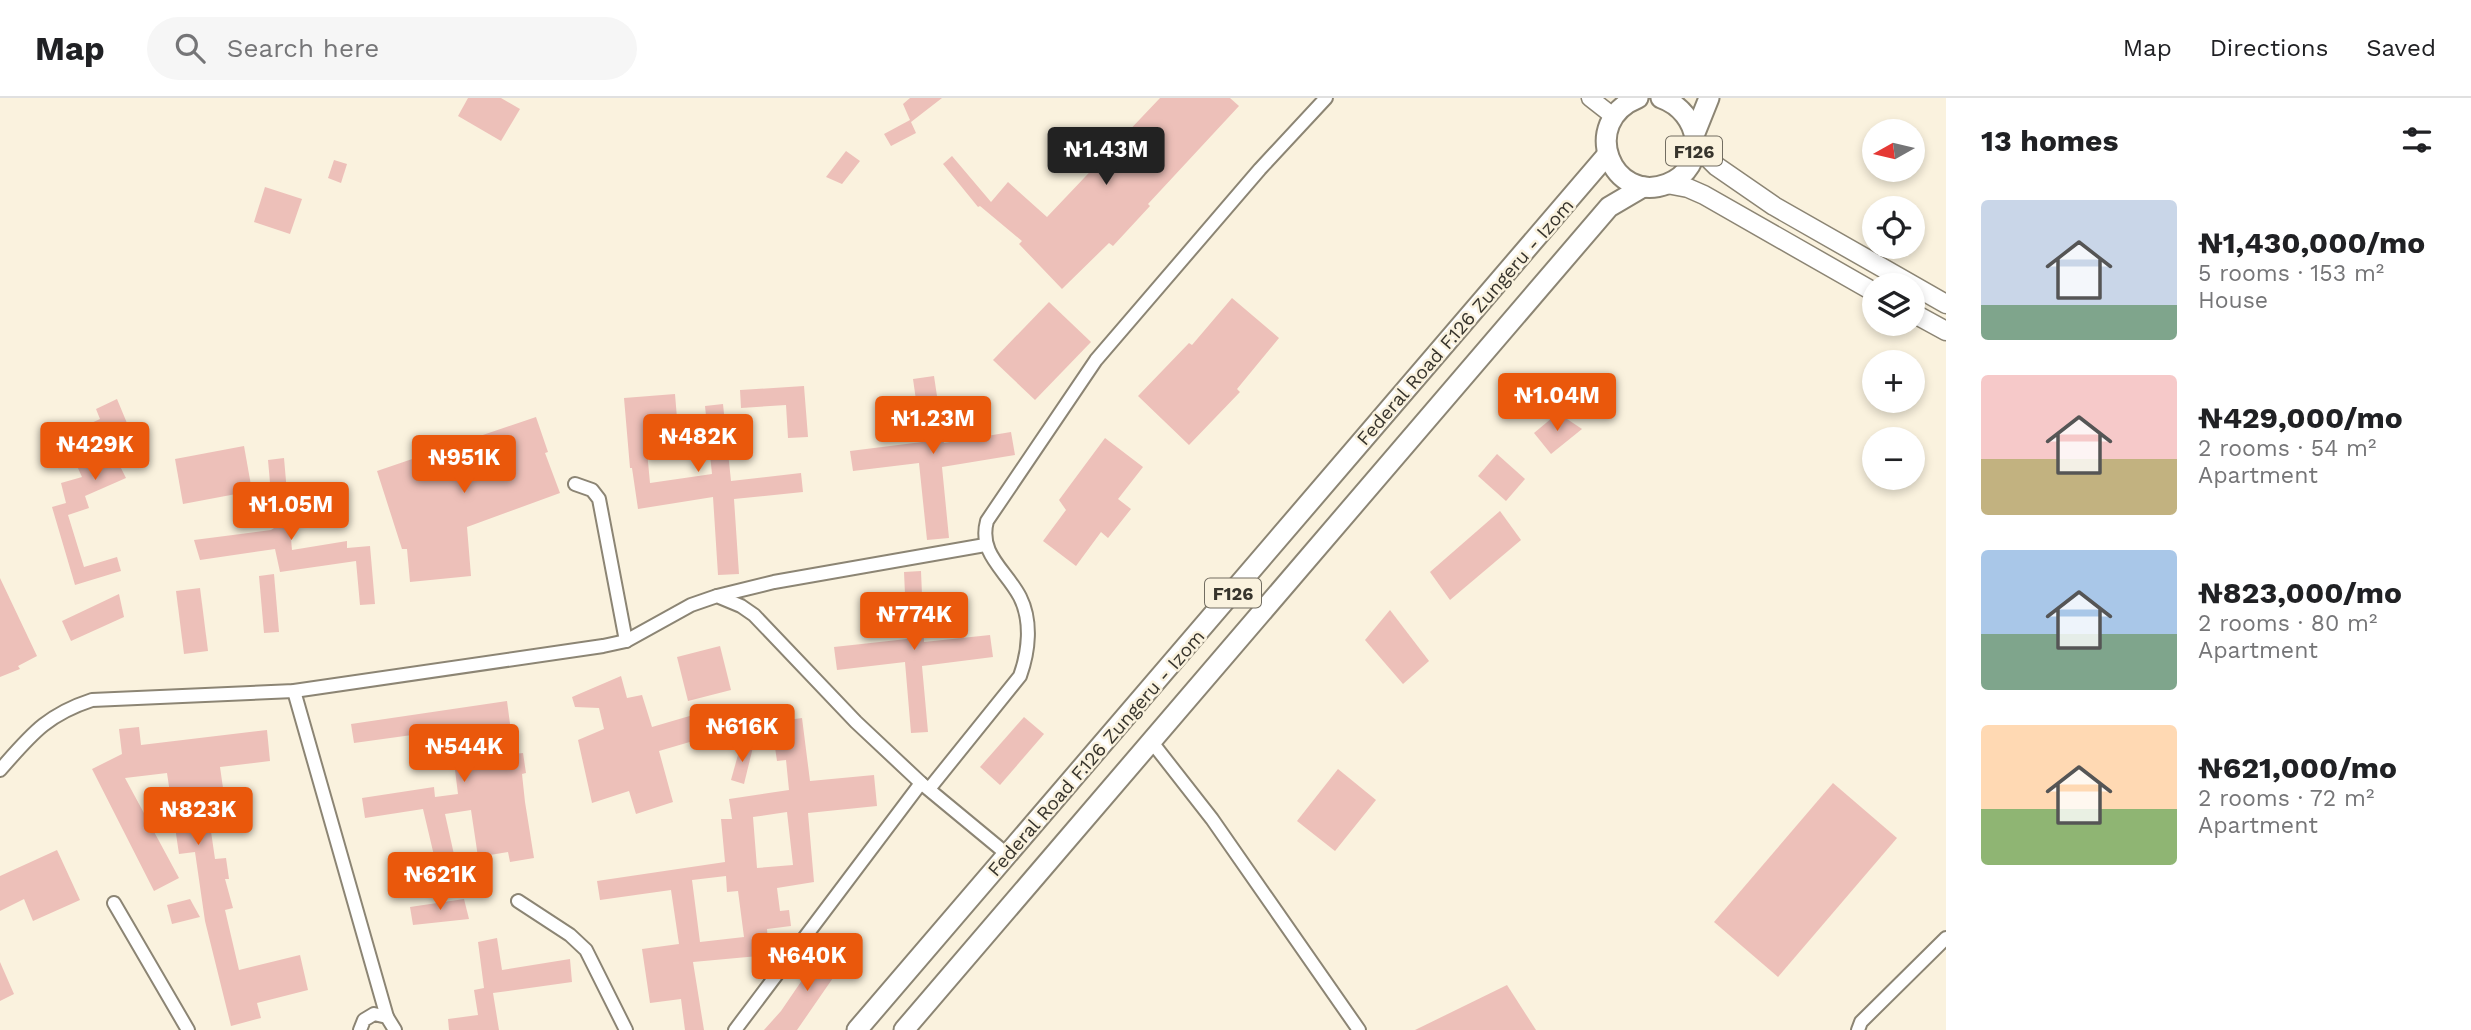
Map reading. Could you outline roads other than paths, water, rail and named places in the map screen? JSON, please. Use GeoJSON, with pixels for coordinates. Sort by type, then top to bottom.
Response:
{"type":"FeatureCollection","features":[{"type":"Feature","properties":{"kind":"main road"},"geometry":{"type":"LineString","coordinates":[[1638,98],[1628,102],[1613,116],[1605,141],[1607,155],[1615,170],[1627,181],[1643,187]]}},
{"type":"Feature","properties":{"kind":"main road","name":"F126"},"geometry":{"type":"LineString","coordinates":[[1661,98],[1682,109],[1690,120],[1695,139]]}},
{"type":"Feature","properties":{"kind":"main road","name":"F126"},"geometry":{"type":"LineString","coordinates":[[1643,187],[1667,184],[1687,169],[1709,98]]}},
{"type":"Feature","properties":{"kind":"main road"},"geometry":{"type":"LineString","coordinates":[[1695,139],[1716,166],[1773,206],[1946,304]]}},
{"type":"Feature","properties":{"kind":"main road","name":"Federal Road F.126 Zungeru - Izom"},"geometry":{"type":"LineString","coordinates":[[857,1030],[1607,155]]}},
{"type":"Feature","properties":{"kind":"main road"},"geometry":{"type":"LineString","coordinates":[[1667,184],[1688,188],[1704,195],[1862,285]]}},
{"type":"Feature","properties":{"kind":"main road","name":"Federal Road F.126 Zungeru - Izom"},"geometry":{"type":"LineString","coordinates":[[904,1030],[1609,207],[1643,187]]}},
{"type":"Feature","properties":{"kind":"main road"},"geometry":{"type":"LineString","coordinates":[[1925,320],[1946,331]]}},
{"type":"Feature","properties":{"kind":"main road"},"geometry":{"type":"LineString","coordinates":[[1292,524],[1318,546]]}},
{"type":"Feature","properties":{"kind":"street"},"geometry":{"type":"LineString","coordinates":[[735,1030],[925,786],[1020,676],[1026,658],[1028,634],[1020,597],[985,545],[987,521],[1096,360],[1260,169],[1326,98]]}},
{"type":"Feature","properties":{"kind":"street"},"geometry":{"type":"LineString","coordinates":[[1590,98],[1613,116]]}},
{"type":"Feature","properties":{"kind":"street"},"geometry":{"type":"LineString","coordinates":[[575,484],[592,490],[599,499],[626,641]]}},
{"type":"Feature","properties":{"kind":"street"},"geometry":{"type":"LineString","coordinates":[[0,770],[36,729],[71,707],[92,700],[294,691],[603,646],[626,641],[691,605],[717,596],[774,582],[985,545]]}},
{"type":"Feature","properties":{"kind":"street"},"geometry":{"type":"LineString","coordinates":[[717,596],[754,615],[856,722],[925,786],[1008,855]]}},
{"type":"Feature","properties":{"kind":"street"},"geometry":{"type":"LineString","coordinates":[[294,691],[387,1017],[395,1030]]}},
{"type":"Feature","properties":{"kind":"street"},"geometry":{"type":"LineString","coordinates":[[1151,741],[1212,819],[1359,1030]]}},
{"type":"Feature","properties":{"kind":"street"},"geometry":{"type":"LineString","coordinates":[[518,901],[579,941],[626,1030]]}},
{"type":"Feature","properties":{"kind":"street"},"geometry":{"type":"LineString","coordinates":[[114,903],[188,1030]]}},
{"type":"Feature","properties":{"kind":"street"},"geometry":{"type":"LineString","coordinates":[[1858,1030],[1861,1022],[1946,938]]}},
{"type":"Feature","properties":{"kind":"street"},"geometry":{"type":"LineString","coordinates":[[360,1025],[375,991],[374,967]]}},
{"type":"Feature","properties":{"kind":"street"},"geometry":{"type":"LineString","coordinates":[[360,1025],[374,1014],[387,1017]]}}]}
